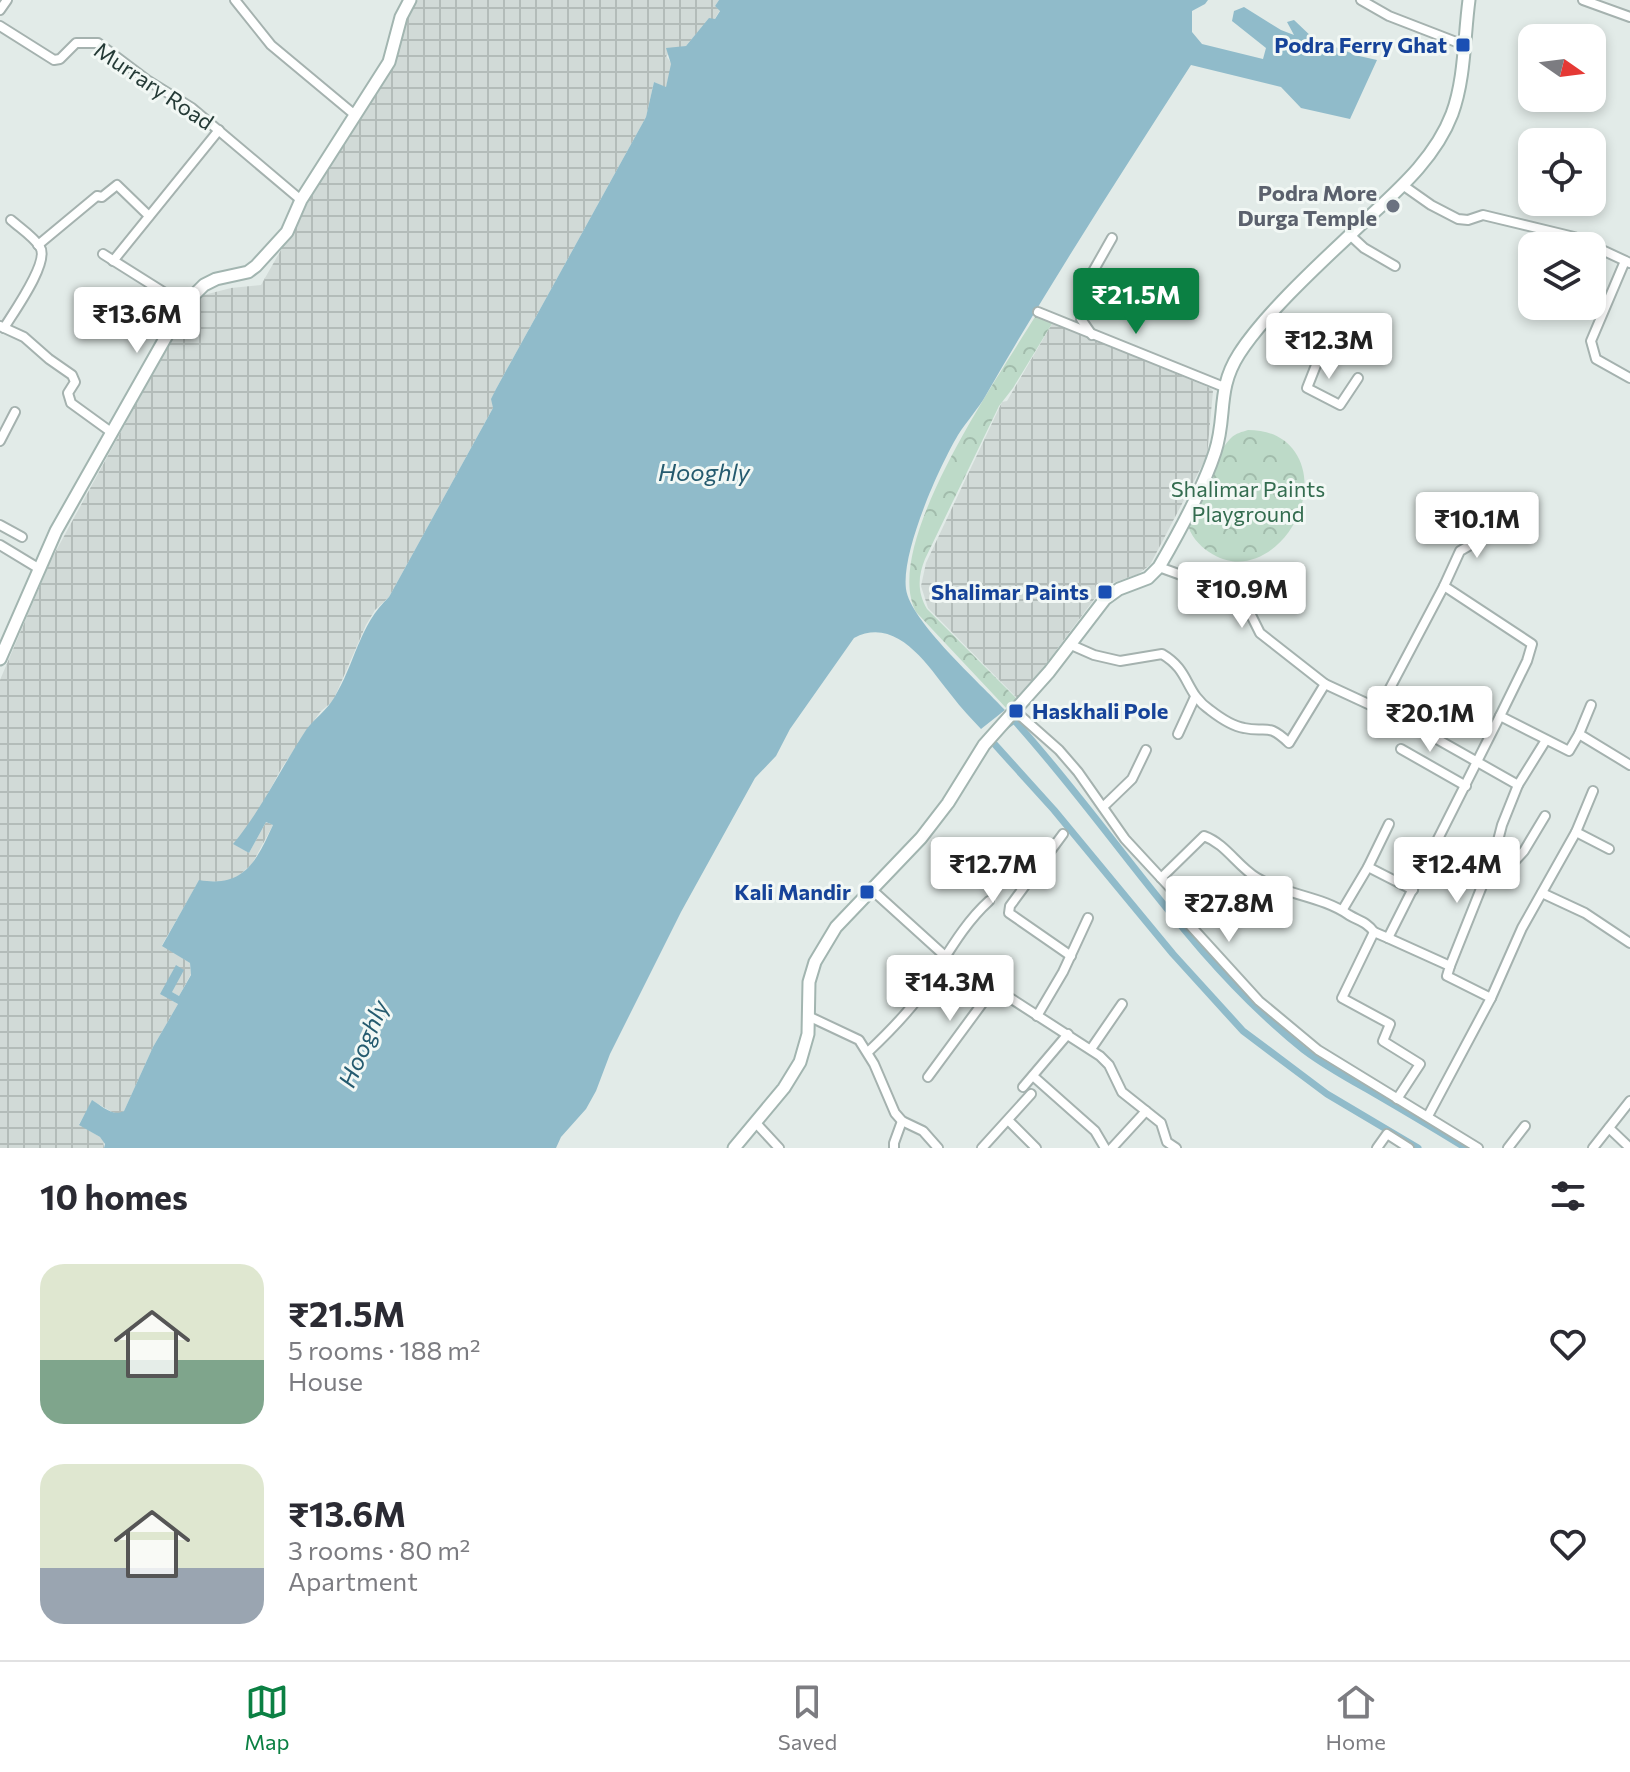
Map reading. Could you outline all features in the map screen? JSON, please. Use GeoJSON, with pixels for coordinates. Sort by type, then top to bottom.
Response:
{"type":"FeatureCollection","features":[{"type":"Feature","properties":{"kind":"main road"},"geometry":{"type":"LineString","coordinates":[[0,659],[63,517],[184,305],[204,285],[248,272],[287,232],[301,200],[389,62],[401,17],[410,0]]}},
{"type":"Feature","properties":{"kind":"main road"},"geometry":{"type":"LineString","coordinates":[[734,1148],[784,1088],[800,1062],[808,1034],[808,989],[815,962],[836,927],[921,838],[941,813],[984,745],[1105,599],[1119,589],[1148,578],[1159,567],[1215,451],[1224,387],[1231,367],[1242,350],[1350,235],[1404,186],[1422,163],[1451,116],[1457,95],[1469,0]]}},
{"type":"Feature","properties":{"kind":"street"},"geometry":{"type":"LineString","coordinates":[[0,10],[7,0]]}},
{"type":"Feature","properties":{"kind":"street"},"geometry":{"type":"LineString","coordinates":[[1361,0],[1389,16],[1464,45]]}},
{"type":"Feature","properties":{"kind":"street"},"geometry":{"type":"LineString","coordinates":[[1583,0],[1630,17]]}},
{"type":"Feature","properties":{"kind":"street"},"geometry":{"type":"LineString","coordinates":[[240,2],[282,56],[355,115]]}},
{"type":"Feature","properties":{"kind":"street","name":"Murrary Road"},"geometry":{"type":"LineString","coordinates":[[0,27],[54,60],[60,59],[76,43],[98,43],[147,80],[192,108],[301,200]]}},
{"type":"Feature","properties":{"kind":"street"},"geometry":{"type":"LineString","coordinates":[[113,261],[219,130]]}},
{"type":"Feature","properties":{"kind":"street"},"geometry":{"type":"LineString","coordinates":[[38,245],[97,196],[102,197],[117,185],[149,216]]}},
{"type":"Feature","properties":{"kind":"street"},"geometry":{"type":"LineString","coordinates":[[1404,186],[1458,219],[1468,220],[1483,215],[1574,237],[1627,262],[1591,341],[1596,359],[1630,378]]}},
{"type":"Feature","properties":{"kind":"street"},"geometry":{"type":"LineString","coordinates":[[11,220],[38,245],[43,256],[2,327],[24,337],[72,375],[75,382],[67,398],[111,432]]}},
{"type":"Feature","properties":{"kind":"street"},"geometry":{"type":"LineString","coordinates":[[1350,235],[1364,248],[1395,266]]}},
{"type":"Feature","properties":{"kind":"street"},"geometry":{"type":"LineString","coordinates":[[1092,335],[1081,319],[1091,275],[1112,238]]}},
{"type":"Feature","properties":{"kind":"street"},"geometry":{"type":"LineString","coordinates":[[103,254],[184,305]]}},
{"type":"Feature","properties":{"kind":"street"},"geometry":{"type":"LineString","coordinates":[[1038,312],[1224,387]]}},
{"type":"Feature","properties":{"kind":"street"},"geometry":{"type":"LineString","coordinates":[[1268,319],[1324,358],[1307,388],[1340,405],[1358,378]]}},
{"type":"Feature","properties":{"kind":"street"},"geometry":{"type":"LineString","coordinates":[[0,441],[15,412]]}},
{"type":"Feature","properties":{"kind":"street"},"geometry":{"type":"LineString","coordinates":[[1159,567],[1228,592],[1250,613],[1260,633],[1325,684],[1379,709],[1460,551],[1472,544],[1488,520],[1514,537]]}},
{"type":"Feature","properties":{"kind":"street"},"geometry":{"type":"LineString","coordinates":[[22,537],[3,526],[0,543],[38,568]]}},
{"type":"Feature","properties":{"kind":"street"},"geometry":{"type":"LineString","coordinates":[[1388,938],[1466,786],[1527,661],[1532,644],[1444,586]]}},
{"type":"Feature","properties":{"kind":"street"},"geometry":{"type":"LineString","coordinates":[[1069,644],[1094,655],[1120,661],[1162,654],[1184,672],[1186,683],[1205,707],[1245,729],[1273,730],[1289,743],[1325,684]]}},
{"type":"Feature","properties":{"kind":"street"},"geometry":{"type":"LineString","coordinates":[[1178,734],[1195,697]]}},
{"type":"Feature","properties":{"kind":"street"},"geometry":{"type":"LineString","coordinates":[[1500,716],[1569,751],[1591,705]]}},
{"type":"Feature","properties":{"kind":"street"},"geometry":{"type":"LineString","coordinates":[[1013,713],[1059,750],[1125,839],[1187,906],[1188,923],[1259,1001],[1327,1057],[1478,1148]]}},
{"type":"Feature","properties":{"kind":"street"},"geometry":{"type":"LineString","coordinates":[[1398,717],[1518,785]]}},
{"type":"Feature","properties":{"kind":"street"},"geometry":{"type":"LineString","coordinates":[[1579,734],[1630,765]]}},
{"type":"Feature","properties":{"kind":"street"},"geometry":{"type":"LineString","coordinates":[[1491,998],[1447,976],[1518,785],[1546,740]]}},
{"type":"Feature","properties":{"kind":"street"},"geometry":{"type":"LineString","coordinates":[[1401,749],[1466,786]]}},
{"type":"Feature","properties":{"kind":"street"},"geometry":{"type":"LineString","coordinates":[[1103,807],[1132,779],[1146,750]]}},
{"type":"Feature","properties":{"kind":"street"},"geometry":{"type":"LineString","coordinates":[[1428,1116],[1491,998],[1522,928],[1576,832],[1593,791]]}},
{"type":"Feature","properties":{"kind":"street"},"geometry":{"type":"LineString","coordinates":[[1494,856],[1513,863],[1545,816]]}},
{"type":"Feature","properties":{"kind":"street"},"geometry":{"type":"LineString","coordinates":[[1343,909],[1389,824]]}},
{"type":"Feature","properties":{"kind":"street"},"geometry":{"type":"LineString","coordinates":[[1576,832],[1609,849]]}},
{"type":"Feature","properties":{"kind":"street"},"geometry":{"type":"LineString","coordinates":[[1063,834],[1010,906],[1009,913],[1071,956]]}},
{"type":"Feature","properties":{"kind":"street"},"geometry":{"type":"LineString","coordinates":[[1161,878],[1204,836],[1217,841],[1260,880],[1343,909],[1368,923],[1374,932],[1450,966]]}},
{"type":"Feature","properties":{"kind":"street"},"geometry":{"type":"LineString","coordinates":[[1368,867],[1413,890]]}},
{"type":"Feature","properties":{"kind":"street"},"geometry":{"type":"LineString","coordinates":[[871,889],[945,956],[1091,1049],[1109,1065],[1122,1092],[1161,1123],[1167,1142],[1176,1148]]}},
{"type":"Feature","properties":{"kind":"street"},"geometry":{"type":"LineString","coordinates":[[1542,893],[1585,913],[1630,943]]}},
{"type":"Feature","properties":{"kind":"street"},"geometry":{"type":"LineString","coordinates":[[868,1052],[919,997],[945,956],[989,901]]}},
{"type":"Feature","properties":{"kind":"street"},"geometry":{"type":"LineString","coordinates":[[1037,1016],[1071,956],[1088,918]]}},
{"type":"Feature","properties":{"kind":"street"},"geometry":{"type":"LineString","coordinates":[[1374,932],[1342,998],[1390,1024],[1383,1041],[1420,1064],[1397,1099]]}},
{"type":"Feature","properties":{"kind":"street"},"geometry":{"type":"LineString","coordinates":[[928,1077],[995,986]]}},
{"type":"Feature","properties":{"kind":"street"},"geometry":{"type":"LineString","coordinates":[[1091,1049],[1122,1004]]}},
{"type":"Feature","properties":{"kind":"street"},"geometry":{"type":"LineString","coordinates":[[808,1016],[859,1040],[868,1052],[895,1113],[902,1121],[918,1128],[938,1148]]}},
{"type":"Feature","properties":{"kind":"street"},"geometry":{"type":"LineString","coordinates":[[1023,1087],[1068,1034]]}},
{"type":"Feature","properties":{"kind":"street"},"geometry":{"type":"LineString","coordinates":[[1033,1076],[1095,1131],[1105,1148]]}},
{"type":"Feature","properties":{"kind":"street"},"geometry":{"type":"LineString","coordinates":[[982,1148],[1031,1094]]}},
{"type":"Feature","properties":{"kind":"street"},"geometry":{"type":"LineString","coordinates":[[1593,1148],[1630,1101]]}},
{"type":"Feature","properties":{"kind":"street"},"geometry":{"type":"LineString","coordinates":[[1112,1148],[1146,1111]]}},
{"type":"Feature","properties":{"kind":"street"},"geometry":{"type":"LineString","coordinates":[[894,1148],[902,1121]]}},
{"type":"Feature","properties":{"kind":"street"},"geometry":{"type":"LineString","coordinates":[[1009,1121],[1036,1148]]}},
{"type":"Feature","properties":{"kind":"street"},"geometry":{"type":"LineString","coordinates":[[755,1122],[779,1148]]}},
{"type":"Feature","properties":{"kind":"street"},"geometry":{"type":"LineString","coordinates":[[1508,1148],[1525,1126]]}},
{"type":"Feature","properties":{"kind":"street"},"geometry":{"type":"LineString","coordinates":[[1609,1128],[1630,1148]]}},
{"type":"Feature","properties":{"kind":"street"},"geometry":{"type":"LineString","coordinates":[[1377,1148],[1387,1134],[1409,1148]]}},
{"type":"Feature","properties":{"kind":"shaded area"},"geometry":{"type":"Polygon","coordinates":[[[418,0],[719,0],[715,6],[720,10],[714,20],[709,19],[686,46],[674,49],[666,56],[672,64],[666,88],[654,82],[646,117],[496,389],[493,408],[389,597],[375,610],[366,625],[333,701],[320,712],[281,769],[255,818],[234,844],[249,853],[266,822],[273,825],[252,864],[235,879],[199,881],[162,945],[190,963],[191,974],[179,996],[172,992],[160,993],[178,1004],[153,1047],[124,1111],[119,1114],[112,1112],[93,1101],[79,1124],[103,1139],[104,1148],[0,1148],[0,680],[51,560],[183,318],[200,296],[261,285],[397,57],[406,15],[418,0]]]}},
{"type":"Feature","properties":{"kind":"shaded area"},"geometry":{"type":"Polygon","coordinates":[[[1053,322],[1213,391],[1207,456],[1150,565],[1138,574],[1104,586],[1019,700],[928,608],[921,586],[926,563],[1002,402],[1007,401],[1053,322]]]}},
{"type":"Feature","properties":{"kind":"green space"},"geometry":{"type":"Polygon","coordinates":[[[1036,315],[1053,322],[999,406],[925,559],[920,578],[921,596],[927,609],[1018,700],[1008,710],[916,612],[909,583],[914,546],[928,505],[972,419],[1036,315]]]}},
{"type":"Feature","properties":{"kind":"green space","name":"Shalimar Paints Playground"},"geometry":{"type":"Polygon","coordinates":[[[1248,430],[1274,435],[1291,446],[1303,472],[1304,494],[1298,516],[1286,535],[1270,551],[1251,560],[1230,561],[1209,552],[1199,543],[1189,527],[1189,515],[1204,479],[1219,454],[1233,436],[1248,430]]]}},
{"type":"Feature","properties":{"kind":"water","name":"Hooghly"},"geometry":{"type":"Polygon","coordinates":[[[719,0],[1208,0],[1192,11],[1192,32],[1202,44],[1263,59],[1266,48],[1232,21],[1234,11],[1244,7],[1281,30],[1294,35],[1287,22],[1294,20],[1314,39],[1377,60],[1350,119],[1301,108],[1281,87],[1191,65],[983,400],[958,435],[941,467],[915,532],[906,573],[910,602],[933,634],[1005,710],[981,729],[911,648],[885,633],[854,638],[790,729],[776,756],[755,778],[681,912],[610,1054],[596,1091],[556,1148],[104,1148],[100,1137],[79,1125],[92,1100],[112,1112],[124,1111],[153,1047],[178,1004],[160,994],[176,965],[184,970],[172,992],[179,996],[191,975],[190,963],[162,946],[199,880],[227,880],[238,876],[261,850],[273,825],[266,822],[249,853],[233,844],[306,730],[334,698],[364,632],[389,597],[493,408],[491,399],[496,389],[646,117],[654,82],[666,87],[671,64],[666,48],[686,46],[709,18],[715,19],[720,11],[715,6],[719,0]]]}},
{"type":"Feature","properties":{"kind":"waterway"},"geometry":{"type":"LineString","coordinates":[[1006,726],[1014,720],[1188,934],[1263,1014],[1320,1061],[1466,1148]]}},
{"type":"Feature","properties":{"kind":"waterway"},"geometry":{"type":"LineString","coordinates":[[992,736],[989,738],[1054,810],[1173,954],[1243,1031],[1327,1094],[1418,1148]]}},
{"type":"Feature","properties":{"kind":"place","name":"Podra Ferry Ghat"},"geometry":{"type":"Point","coordinates":[1463,45]}},
{"type":"Feature","properties":{"kind":"place","name":"Podra More Durga Temple"},"geometry":{"type":"Point","coordinates":[1393,206]}},
{"type":"Feature","properties":{"kind":"place","name":"Shalimar Paints"},"geometry":{"type":"Point","coordinates":[1105,592]}},
{"type":"Feature","properties":{"kind":"place","name":"Haskhali Pole"},"geometry":{"type":"Point","coordinates":[1016,711]}},
{"type":"Feature","properties":{"kind":"place","name":"Kali Mandir"},"geometry":{"type":"Point","coordinates":[867,892]}}]}
